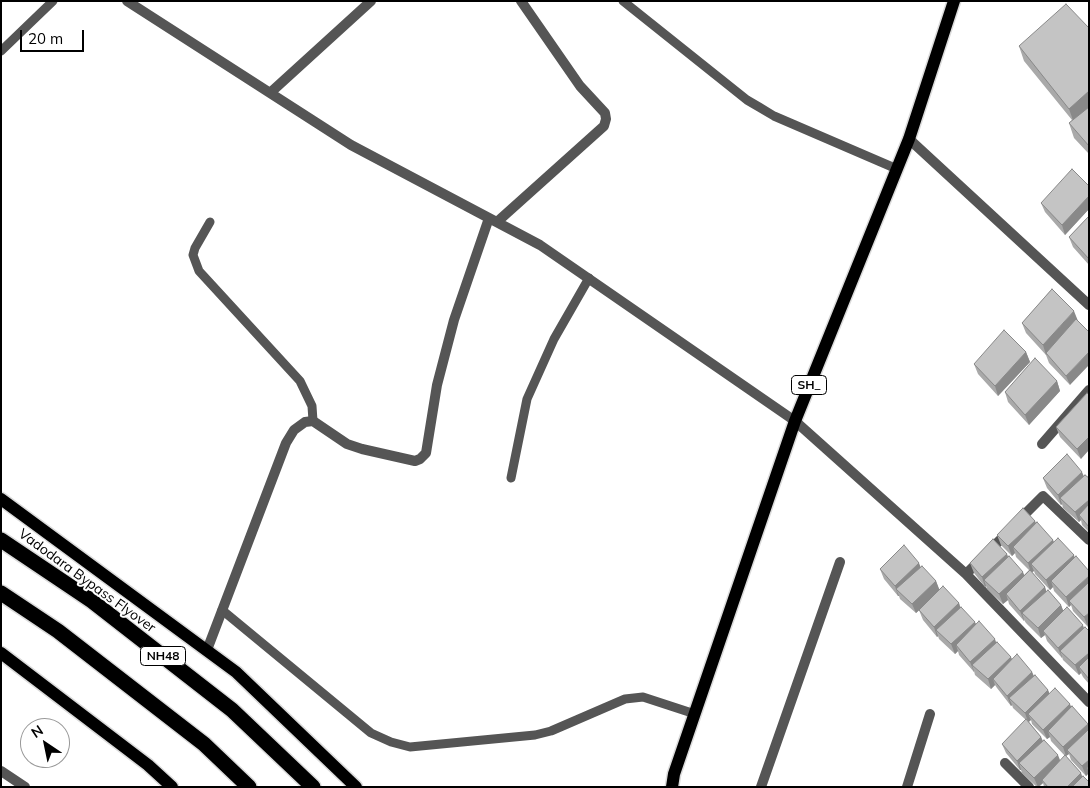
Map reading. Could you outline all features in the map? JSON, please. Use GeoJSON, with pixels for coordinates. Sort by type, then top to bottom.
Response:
{"type":"FeatureCollection","features":[{"type":"Feature","properties":{"kind":"highway","name":"Vadodara Bypass Flyover"},"geometry":{"type":"LineString","coordinates":[[1,540],[92,601],[232,710],[313,787]]}},
{"type":"Feature","properties":{"kind":"highway"},"geometry":{"type":"LineString","coordinates":[[1,593],[58,631],[204,744],[248,787]]}},
{"type":"Feature","properties":{"kind":"main road","name":"SH_"},"geometry":{"type":"LineString","coordinates":[[674,774],[795,421],[909,139],[954,1]]}},
{"type":"Feature","properties":{"kind":"main road"},"geometry":{"type":"LineString","coordinates":[[1,499],[236,672],[356,787]]}},
{"type":"Feature","properties":{"kind":"main road"},"geometry":{"type":"LineString","coordinates":[[1,653],[148,765],[172,787]]}},
{"type":"Feature","properties":{"kind":"main road"},"geometry":{"type":"LineString","coordinates":[[664,787],[674,774]]}},
{"type":"Feature","properties":{"kind":"main road"},"geometry":{"type":"LineString","coordinates":[[672,787],[674,774]]}},
{"type":"Feature","properties":{"kind":"street"},"geometry":{"type":"LineString","coordinates":[[127,1],[352,145],[540,244],[795,421],[966,574],[1089,702]]}},
{"type":"Feature","properties":{"kind":"street"},"geometry":{"type":"LineString","coordinates":[[270,93],[371,1]]}},
{"type":"Feature","properties":{"kind":"street"},"geometry":{"type":"LineString","coordinates":[[206,650],[286,443],[294,430],[305,422],[313,422],[347,444],[409,461],[420,459],[426,453],[437,385],[454,320],[493,220],[604,126],[605,113],[580,86],[521,1]]}},
{"type":"Feature","properties":{"kind":"street"},"geometry":{"type":"LineString","coordinates":[[909,139],[1089,305]]}},
{"type":"Feature","properties":{"kind":"street"},"geometry":{"type":"LineString","coordinates":[[1042,444],[1089,390]]}},
{"type":"Feature","properties":{"kind":"street"},"geometry":{"type":"LineString","coordinates":[[966,574],[1043,496],[1089,540]]}},
{"type":"Feature","properties":{"kind":"street"},"geometry":{"type":"LineString","coordinates":[[761,787],[840,562]]}},
{"type":"Feature","properties":{"kind":"street"},"geometry":{"type":"LineString","coordinates":[[907,787],[930,714]]}},
{"type":"Feature","properties":{"kind":"street"},"geometry":{"type":"LineString","coordinates":[[1006,763],[1029,787]]}},
{"type":"Feature","properties":{"kind":"street"},"geometry":{"type":"LineString","coordinates":[[1,770],[25,787]]}},
{"type":"Feature","properties":{"kind":"lane"},"geometry":{"type":"LineString","coordinates":[[1,51],[53,1]]}},
{"type":"Feature","properties":{"kind":"lane"},"geometry":{"type":"LineString","coordinates":[[623,1],[747,100],[774,116],[897,169]]}},
{"type":"Feature","properties":{"kind":"lane"},"geometry":{"type":"LineString","coordinates":[[210,222],[195,248],[193,256],[199,271],[300,381],[312,406],[313,422]]}},
{"type":"Feature","properties":{"kind":"lane"},"geometry":{"type":"LineString","coordinates":[[511,478],[527,399],[554,339],[589,278]]}},
{"type":"Feature","properties":{"kind":"lane"},"geometry":{"type":"LineString","coordinates":[[222,610],[371,733],[391,742],[410,747],[535,735],[551,731],[625,699],[644,697],[695,714]]}},
{"type":"Feature","properties":{"kind":"building"},"geometry":{"type":"Polygon","coordinates":[[[1066,4],[1089,28],[1089,91],[1069,109],[1019,46],[1066,4]]]}},
{"type":"Feature","properties":{"kind":"building"},"geometry":{"type":"Polygon","coordinates":[[[1089,107],[1089,146],[1069,123],[1089,107]]]}},
{"type":"Feature","properties":{"kind":"building"},"geometry":{"type":"Polygon","coordinates":[[[1072,169],[1089,186],[1089,196],[1062,225],[1041,203],[1072,169]]]}},
{"type":"Feature","properties":{"kind":"building"},"geometry":{"type":"Polygon","coordinates":[[[1089,216],[1089,259],[1069,237],[1089,216]]]}},
{"type":"Feature","properties":{"kind":"building"},"geometry":{"type":"Polygon","coordinates":[[[1052,289],[1074,311],[1043,345],[1022,323],[1052,289]]]}},
{"type":"Feature","properties":{"kind":"building"},"geometry":{"type":"Polygon","coordinates":[[[1076,319],[1089,332],[1089,352],[1066,376],[1046,353],[1076,319]]]}},
{"type":"Feature","properties":{"kind":"building"},"geometry":{"type":"Polygon","coordinates":[[[1004,330],[1026,352],[995,386],[974,364],[1004,330]]]}},
{"type":"Feature","properties":{"kind":"building"},"geometry":{"type":"Polygon","coordinates":[[[1035,358],[1057,381],[1025,415],[1005,392],[1035,358]]]}},
{"type":"Feature","properties":{"kind":"building"},"geometry":{"type":"Polygon","coordinates":[[[1087,393],[1089,395],[1089,437],[1077,449],[1056,427],[1087,393]]]}},
{"type":"Feature","properties":{"kind":"building"},"geometry":{"type":"Polygon","coordinates":[[[1067,454],[1082,472],[1058,495],[1043,478],[1067,454]]]}},
{"type":"Feature","properties":{"kind":"building"},"geometry":{"type":"Polygon","coordinates":[[[1085,475],[1089,478],[1089,500],[1075,512],[1060,498],[1085,475]]]}},
{"type":"Feature","properties":{"kind":"building"},"geometry":{"type":"Polygon","coordinates":[[[1089,504],[1089,527],[1079,515],[1089,504]]]}},
{"type":"Feature","properties":{"kind":"building"},"geometry":{"type":"Polygon","coordinates":[[[1023,508],[1035,521],[1008,546],[997,535],[1023,508]]]}},
{"type":"Feature","properties":{"kind":"building"},"geometry":{"type":"Polygon","coordinates":[[[1037,522],[1053,540],[1028,563],[1013,547],[1037,522]]]}},
{"type":"Feature","properties":{"kind":"building"},"geometry":{"type":"Polygon","coordinates":[[[1058,538],[1074,555],[1046,580],[1031,564],[1058,538]]]}},
{"type":"Feature","properties":{"kind":"building"},"geometry":{"type":"Polygon","coordinates":[[[993,539],[1007,554],[982,577],[970,563],[993,539]]]}},
{"type":"Feature","properties":{"kind":"building"},"geometry":{"type":"Polygon","coordinates":[[[904,545],[919,563],[895,586],[880,569],[904,545]]]}},
{"type":"Feature","properties":{"kind":"building"},"geometry":{"type":"Polygon","coordinates":[[[1009,556],[1023,572],[999,594],[984,580],[1009,556]]]}},
{"type":"Feature","properties":{"kind":"building"},"geometry":{"type":"Polygon","coordinates":[[[1076,556],[1089,571],[1089,576],[1066,597],[1051,581],[1076,556]]]}},
{"type":"Feature","properties":{"kind":"building"},"geometry":{"type":"Polygon","coordinates":[[[922,566],[936,581],[912,604],[896,589],[922,566]]]}},
{"type":"Feature","properties":{"kind":"building"},"geometry":{"type":"Polygon","coordinates":[[[1030,570],[1045,587],[1020,611],[1006,594],[1030,570]]]}},
{"type":"Feature","properties":{"kind":"building"},"geometry":{"type":"Polygon","coordinates":[[[1089,582],[1089,613],[1084,617],[1069,601],[1089,582]]]}},
{"type":"Feature","properties":{"kind":"building"},"geometry":{"type":"Polygon","coordinates":[[[943,586],[959,603],[934,627],[919,610],[943,586]]]}},
{"type":"Feature","properties":{"kind":"building"},"geometry":{"type":"Polygon","coordinates":[[[1048,590],[1061,605],[1038,628],[1022,613],[1048,590]]]}},
{"type":"Feature","properties":{"kind":"building"},"geometry":{"type":"Polygon","coordinates":[[[961,607],[975,622],[951,644],[936,630],[961,607]]]}},
{"type":"Feature","properties":{"kind":"building"},"geometry":{"type":"Polygon","coordinates":[[[1067,607],[1083,625],[1058,648],[1043,631],[1067,607]]]}},
{"type":"Feature","properties":{"kind":"building"},"geometry":{"type":"Polygon","coordinates":[[[979,621],[995,639],[970,662],[956,645],[979,621]]]}},
{"type":"Feature","properties":{"kind":"building"},"geometry":{"type":"Polygon","coordinates":[[[1085,627],[1089,631],[1089,653],[1075,665],[1060,651],[1085,627]]]}},
{"type":"Feature","properties":{"kind":"building"},"geometry":{"type":"Polygon","coordinates":[[[997,642],[1011,657],[988,679],[972,665],[997,642]]]}},
{"type":"Feature","properties":{"kind":"building"},"geometry":{"type":"Polygon","coordinates":[[[1017,654],[1032,672],[1007,696],[993,679],[1017,654]]]}},
{"type":"Feature","properties":{"kind":"building"},"geometry":{"type":"Polygon","coordinates":[[[1089,657],[1089,679],[1079,667],[1089,657]]]}},
{"type":"Feature","properties":{"kind":"building"},"geometry":{"type":"Polygon","coordinates":[[[1035,675],[1048,690],[1025,713],[1009,698],[1035,675]]]}},
{"type":"Feature","properties":{"kind":"building"},"geometry":{"type":"Polygon","coordinates":[[[1055,688],[1070,704],[1043,730],[1028,714],[1055,688]]]}},
{"type":"Feature","properties":{"kind":"building"},"geometry":{"type":"Polygon","coordinates":[[[1072,706],[1088,724],[1063,747],[1048,731],[1072,706]]]}},
{"type":"Feature","properties":{"kind":"building"},"geometry":{"type":"Polygon","coordinates":[[[1026,719],[1041,737],[1017,761],[1002,744],[1026,719]]]}},
{"type":"Feature","properties":{"kind":"building"},"geometry":{"type":"Polygon","coordinates":[[[1089,729],[1089,760],[1082,766],[1067,750],[1089,729]]]}},
{"type":"Feature","properties":{"kind":"building"},"geometry":{"type":"Polygon","coordinates":[[[1044,740],[1058,755],[1034,778],[1019,763],[1044,740]]]}},
{"type":"Feature","properties":{"kind":"building"},"geometry":{"type":"Polygon","coordinates":[[[1065,755],[1081,773],[1067,787],[1048,787],[1042,780],[1065,755]]]}},
{"type":"Feature","properties":{"kind":"building"},"geometry":{"type":"Polygon","coordinates":[[[1083,776],[1089,782],[1089,787],[1072,787],[1083,776]]]}}]}
